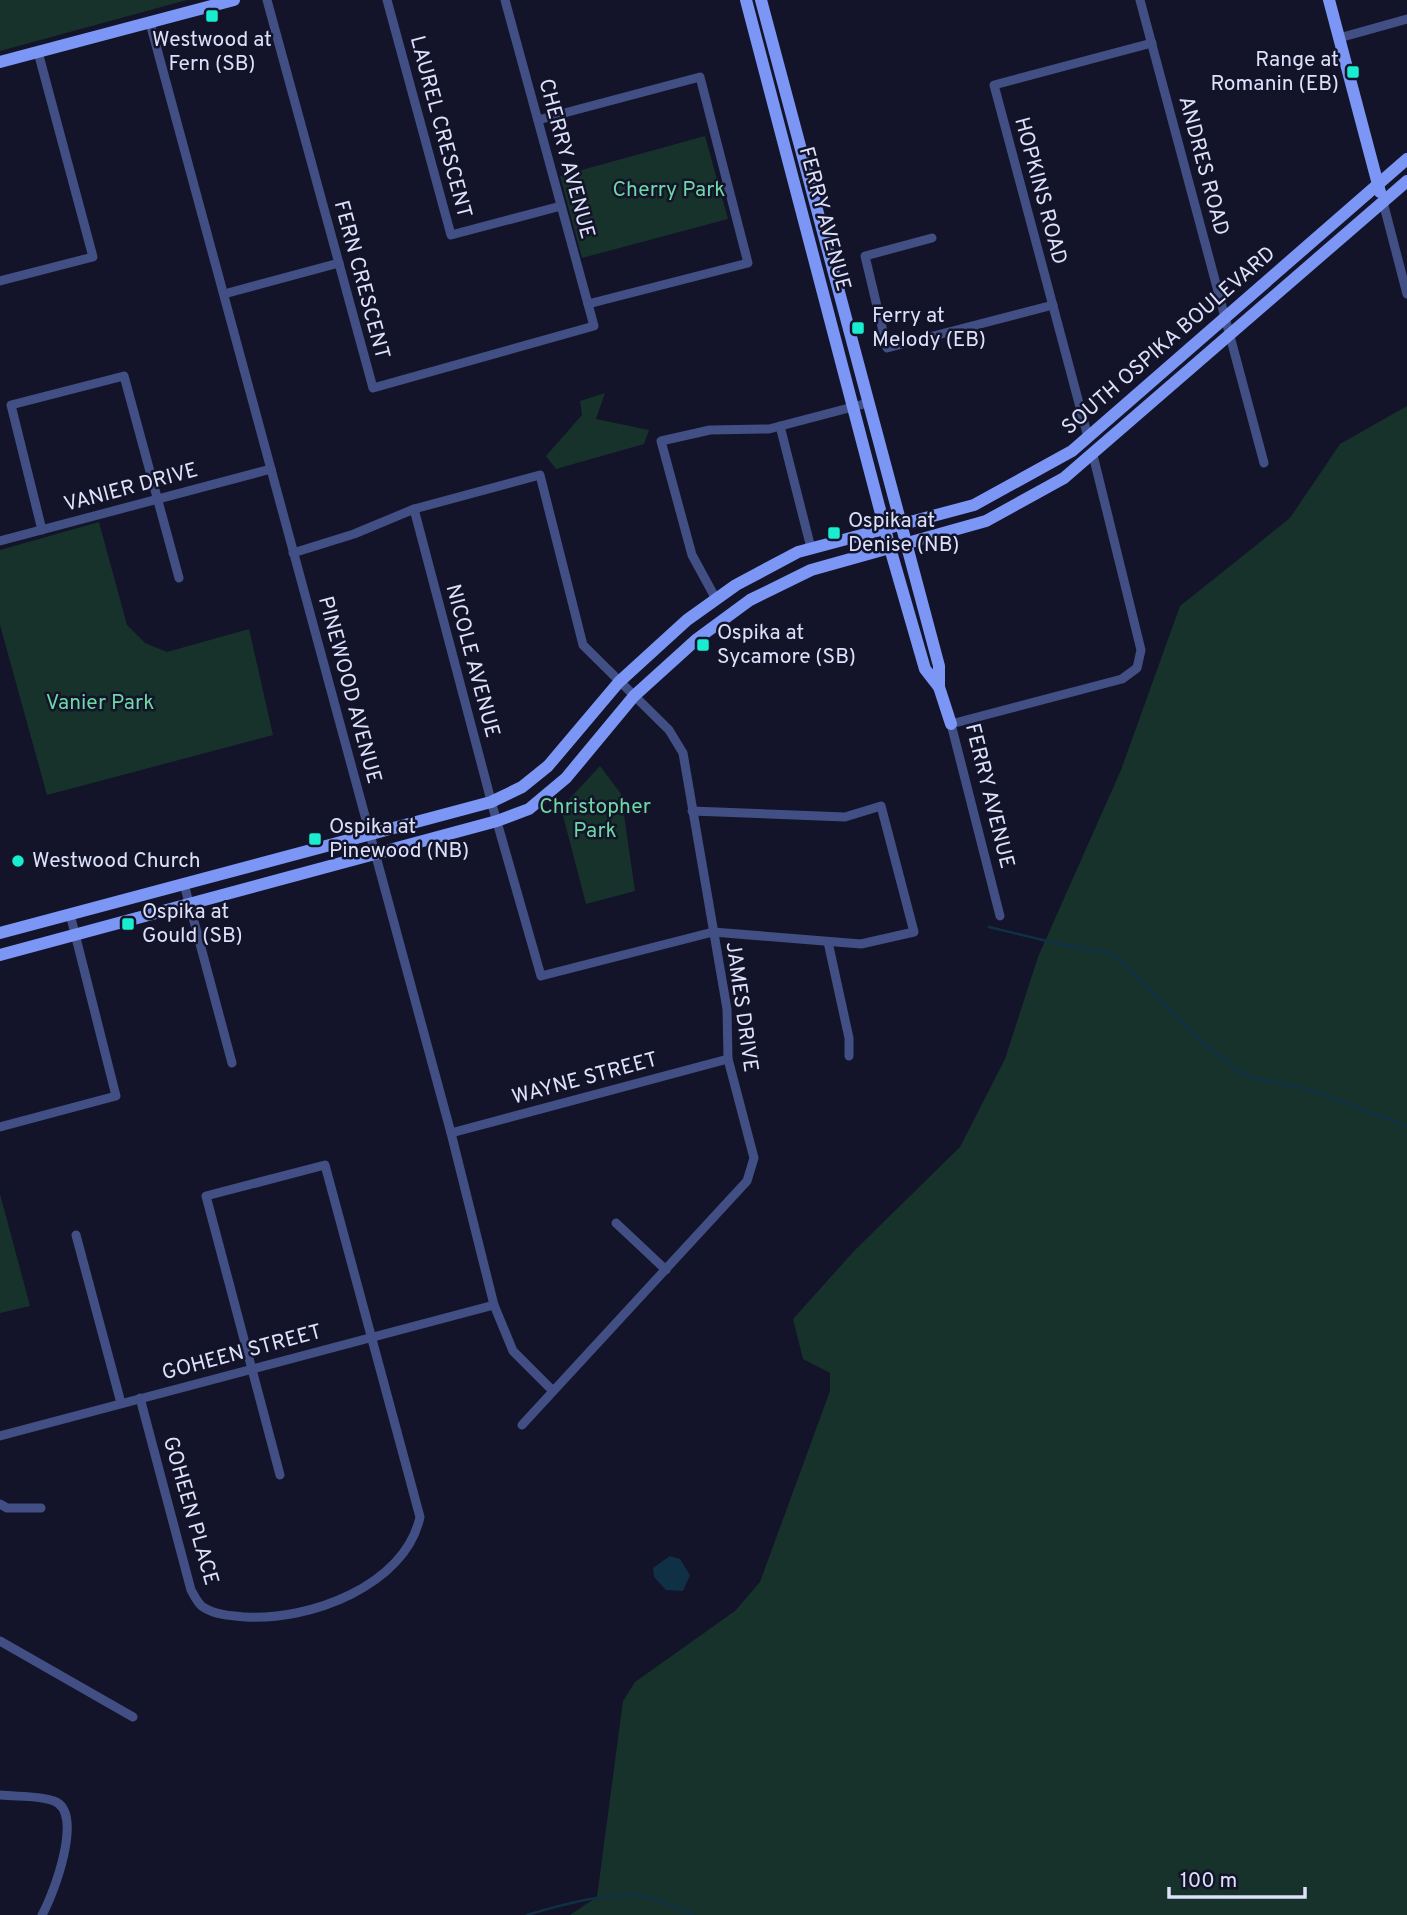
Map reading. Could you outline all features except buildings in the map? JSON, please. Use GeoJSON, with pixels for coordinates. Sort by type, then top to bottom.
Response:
{"type":"FeatureCollection","features":[{"type":"Feature","properties":{"kind":"main road"},"geometry":{"type":"LineString","coordinates":[[0,62],[234,0]]}},
{"type":"Feature","properties":{"kind":"main road","name":"FERRY AVENUE"},"geometry":{"type":"LineString","coordinates":[[746,0],[855,406],[890,548],[925,669],[939,687]]}},
{"type":"Feature","properties":{"kind":"main road","name":"FERRY AVENUE"},"geometry":{"type":"LineString","coordinates":[[761,0],[939,666],[939,687],[951,724]]}},
{"type":"Feature","properties":{"kind":"main road"},"geometry":{"type":"LineString","coordinates":[[1329,0],[1383,202]]}},
{"type":"Feature","properties":{"kind":"main road","name":"SOUTH OSPIKA BOULEVARD"},"geometry":{"type":"LineString","coordinates":[[0,933],[491,802],[523,787],[548,766],[620,682],[687,620],[716,598],[756,574],[811,548],[974,505],[1072,452],[1407,159]]}},
{"type":"Feature","properties":{"kind":"main road","name":"SOUTH OSPIKA BOULEVARD"},"geometry":{"type":"LineString","coordinates":[[0,955],[375,855],[497,821],[529,809],[566,778],[634,696],[696,639],[750,600],[811,570],[986,521],[1064,478],[1407,181]]}},
{"type":"Feature","properties":{"kind":"street","name":"FERN CRESCENT"},"geometry":{"type":"LineString","coordinates":[[267,0],[373,388],[594,326]]}},
{"type":"Feature","properties":{"kind":"street","name":"LAUREL CRESCENT"},"geometry":{"type":"LineString","coordinates":[[387,0],[452,235],[561,206]]}},
{"type":"Feature","properties":{"kind":"street","name":"CHERRY AVENUE"},"geometry":{"type":"LineString","coordinates":[[505,0],[594,326]]}},
{"type":"Feature","properties":{"kind":"street","name":"ANDRES ROAD"},"geometry":{"type":"LineString","coordinates":[[1140,0],[1264,463]]}},
{"type":"Feature","properties":{"kind":"street"},"geometry":{"type":"LineString","coordinates":[[1339,38],[1407,19]]}},
{"type":"Feature","properties":{"kind":"street","name":"PINEWOOD AVENUE"},"geometry":{"type":"LineString","coordinates":[[150,23],[451,1133],[494,1305],[513,1352],[553,1391]]}},
{"type":"Feature","properties":{"kind":"street","name":"HOPKINS ROAD"},"geometry":{"type":"LineString","coordinates":[[1088,438],[994,85],[1152,43]]}},
{"type":"Feature","properties":{"kind":"street"},"geometry":{"type":"LineString","coordinates":[[0,281],[93,257],[38,52]]}},
{"type":"Feature","properties":{"kind":"street"},"geometry":{"type":"LineString","coordinates":[[538,120],[700,77],[748,263],[588,304]]}},
{"type":"Feature","properties":{"kind":"street"},"geometry":{"type":"LineString","coordinates":[[1383,202],[1407,295]]}},
{"type":"Feature","properties":{"kind":"street","name":"FERRY AVENUE"},"geometry":{"type":"LineString","coordinates":[[932,239],[864,256],[887,348],[1053,305]]}},
{"type":"Feature","properties":{"kind":"street"},"geometry":{"type":"LineString","coordinates":[[223,294],[338,263]]}},
{"type":"Feature","properties":{"kind":"street"},"geometry":{"type":"LineString","coordinates":[[42,530],[11,405],[124,376],[178,578]]}},
{"type":"Feature","properties":{"kind":"street"},"geometry":{"type":"LineString","coordinates":[[716,598],[692,555],[661,441],[710,430],[780,426],[868,403]]}},
{"type":"Feature","properties":{"kind":"street"},"geometry":{"type":"LineString","coordinates":[[780,426],[811,548]]}},
{"type":"Feature","properties":{"kind":"street"},"geometry":{"type":"LineString","coordinates":[[951,724],[1122,679],[1138,668],[1140,650],[1093,455]]}},
{"type":"Feature","properties":{"kind":"street","name":"VANIER DRIVE"},"geometry":{"type":"LineString","coordinates":[[0,541],[271,470]]}},
{"type":"Feature","properties":{"kind":"street","name":"JAMES DRIVE"},"geometry":{"type":"LineString","coordinates":[[414,509],[540,475],[583,645],[669,730],[682,753],[727,1009],[728,1059],[754,1158],[747,1181],[522,1425]]}},
{"type":"Feature","properties":{"kind":"street"},"geometry":{"type":"LineString","coordinates":[[293,553],[354,534],[414,509]]}},
{"type":"Feature","properties":{"kind":"street","name":"NICOLE AVENUE"},"geometry":{"type":"LineString","coordinates":[[414,509],[491,802],[541,976],[713,932]]}},
{"type":"Feature","properties":{"kind":"street","name":"FERRY AVENUE"},"geometry":{"type":"LineString","coordinates":[[951,724],[1000,916]]}},
{"type":"Feature","properties":{"kind":"street"},"geometry":{"type":"LineString","coordinates":[[692,810],[845,817],[881,806],[914,932],[861,944],[713,932]]}},
{"type":"Feature","properties":{"kind":"street"},"geometry":{"type":"LineString","coordinates":[[184,884],[232,1063]]}},
{"type":"Feature","properties":{"kind":"street"},"geometry":{"type":"LineString","coordinates":[[0,1126],[116,1096],[69,915]]}},
{"type":"Feature","properties":{"kind":"street"},"geometry":{"type":"LineString","coordinates":[[828,942],[849,1038],[849,1056]]}},
{"type":"Feature","properties":{"kind":"street","name":"WAYNE STREET"},"geometry":{"type":"LineString","coordinates":[[451,1133],[728,1059]]}},
{"type":"Feature","properties":{"kind":"street","name":"GOHEEN PLACE"},"geometry":{"type":"LineString","coordinates":[[140,1398],[191,1590],[202,1606],[227,1616],[267,1618],[315,1610],[352,1595],[391,1565],[416,1535],[420,1517],[326,1165],[206,1196],[251,1369]]}},
{"type":"Feature","properties":{"kind":"street"},"geometry":{"type":"LineString","coordinates":[[616,1223],[666,1269]]}},
{"type":"Feature","properties":{"kind":"street"},"geometry":{"type":"LineString","coordinates":[[76,1235],[121,1403]]}},
{"type":"Feature","properties":{"kind":"street","name":"GOHEEN STREET"},"geometry":{"type":"LineString","coordinates":[[0,1436],[494,1305]]}},
{"type":"Feature","properties":{"kind":"street"},"geometry":{"type":"LineString","coordinates":[[251,1369],[280,1475]]}},
{"type":"Feature","properties":{"kind":"street"},"geometry":{"type":"LineString","coordinates":[[0,1504],[6,1508],[41,1508]]}},
{"type":"Feature","properties":{"kind":"street"},"geometry":{"type":"LineString","coordinates":[[0,1641],[134,1717]]}},
{"type":"Feature","properties":{"kind":"street"},"geometry":{"type":"LineString","coordinates":[[0,1795],[54,1801],[62,1806],[67,1817],[62,1873],[42,1915]]}},
{"type":"Feature","properties":{"kind":"green space"},"geometry":{"type":"Polygon","coordinates":[[[0,0],[187,0],[0,51],[0,0]]]}},
{"type":"Feature","properties":{"kind":"green space","name":"Cherry Park"},"geometry":{"type":"Polygon","coordinates":[[[705,136],[728,219],[582,258],[560,176],[705,136]]]}},
{"type":"Feature","properties":{"kind":"green space"},"geometry":{"type":"Polygon","coordinates":[[[605,393],[596,419],[649,430],[644,444],[556,469],[546,456],[582,415],[580,401],[605,393]]]}},
{"type":"Feature","properties":{"kind":"green space"},"geometry":{"type":"Polygon","coordinates":[[[1407,406],[1407,1915],[570,1915],[597,1897],[623,1701],[635,1682],[735,1611],[760,1582],[830,1391],[830,1373],[803,1359],[793,1319],[855,1250],[960,1147],[1005,1059],[1038,957],[1121,770],[1180,606],[1290,518],[1340,444],[1407,406]]]}},
{"type":"Feature","properties":{"kind":"green space","name":"Vanier Park"},"geometry":{"type":"Polygon","coordinates":[[[99,522],[127,625],[145,643],[167,652],[249,629],[273,735],[47,795],[0,625],[0,550],[99,522]]]}},
{"type":"Feature","properties":{"kind":"green space","name":"Christopher Park"},"geometry":{"type":"Polygon","coordinates":[[[600,766],[621,794],[635,891],[586,904],[561,808],[600,766]]]}},
{"type":"Feature","properties":{"kind":"green space"},"geometry":{"type":"Polygon","coordinates":[[[0,1194],[30,1306],[0,1313],[0,1194]]]}},
{"type":"Feature","properties":{"kind":"water"},"geometry":{"type":"Polygon","coordinates":[[[670,1556],[680,1559],[690,1575],[683,1591],[666,1590],[654,1577],[653,1568],[670,1556]]]}},
{"type":"Feature","properties":{"kind":"waterway"},"geometry":{"type":"LineString","coordinates":[[989,927],[1059,944],[1112,953],[1204,1043],[1238,1071],[1257,1079],[1308,1089],[1407,1126]]}},
{"type":"Feature","properties":{"kind":"waterway"},"geometry":{"type":"LineString","coordinates":[[527,1915],[581,1901],[623,1895],[651,1898],[693,1915]]}},
{"type":"Feature","properties":{"kind":"place","name":"Westwood at Fern (SB)"},"geometry":{"type":"Point","coordinates":[212,16]}},
{"type":"Feature","properties":{"kind":"place","name":"Range at Romanin (EB)"},"geometry":{"type":"Point","coordinates":[1353,72]}},
{"type":"Feature","properties":{"kind":"place","name":"Ferry at Melody (EB)"},"geometry":{"type":"Point","coordinates":[858,328]}},
{"type":"Feature","properties":{"kind":"place","name":"Ospika at Denise (NB)"},"geometry":{"type":"Point","coordinates":[834,533]}},
{"type":"Feature","properties":{"kind":"place","name":"Ospika at Sycamore (SB)"},"geometry":{"type":"Point","coordinates":[703,645]}},
{"type":"Feature","properties":{"kind":"place","name":"Ospika at Pinewood (NB)"},"geometry":{"type":"Point","coordinates":[315,839]}},
{"type":"Feature","properties":{"kind":"place","name":"Westwood Church"},"geometry":{"type":"Point","coordinates":[18,861]}},
{"type":"Feature","properties":{"kind":"place","name":"Ospika at Gould (SB)"},"geometry":{"type":"Point","coordinates":[128,924]}}]}
